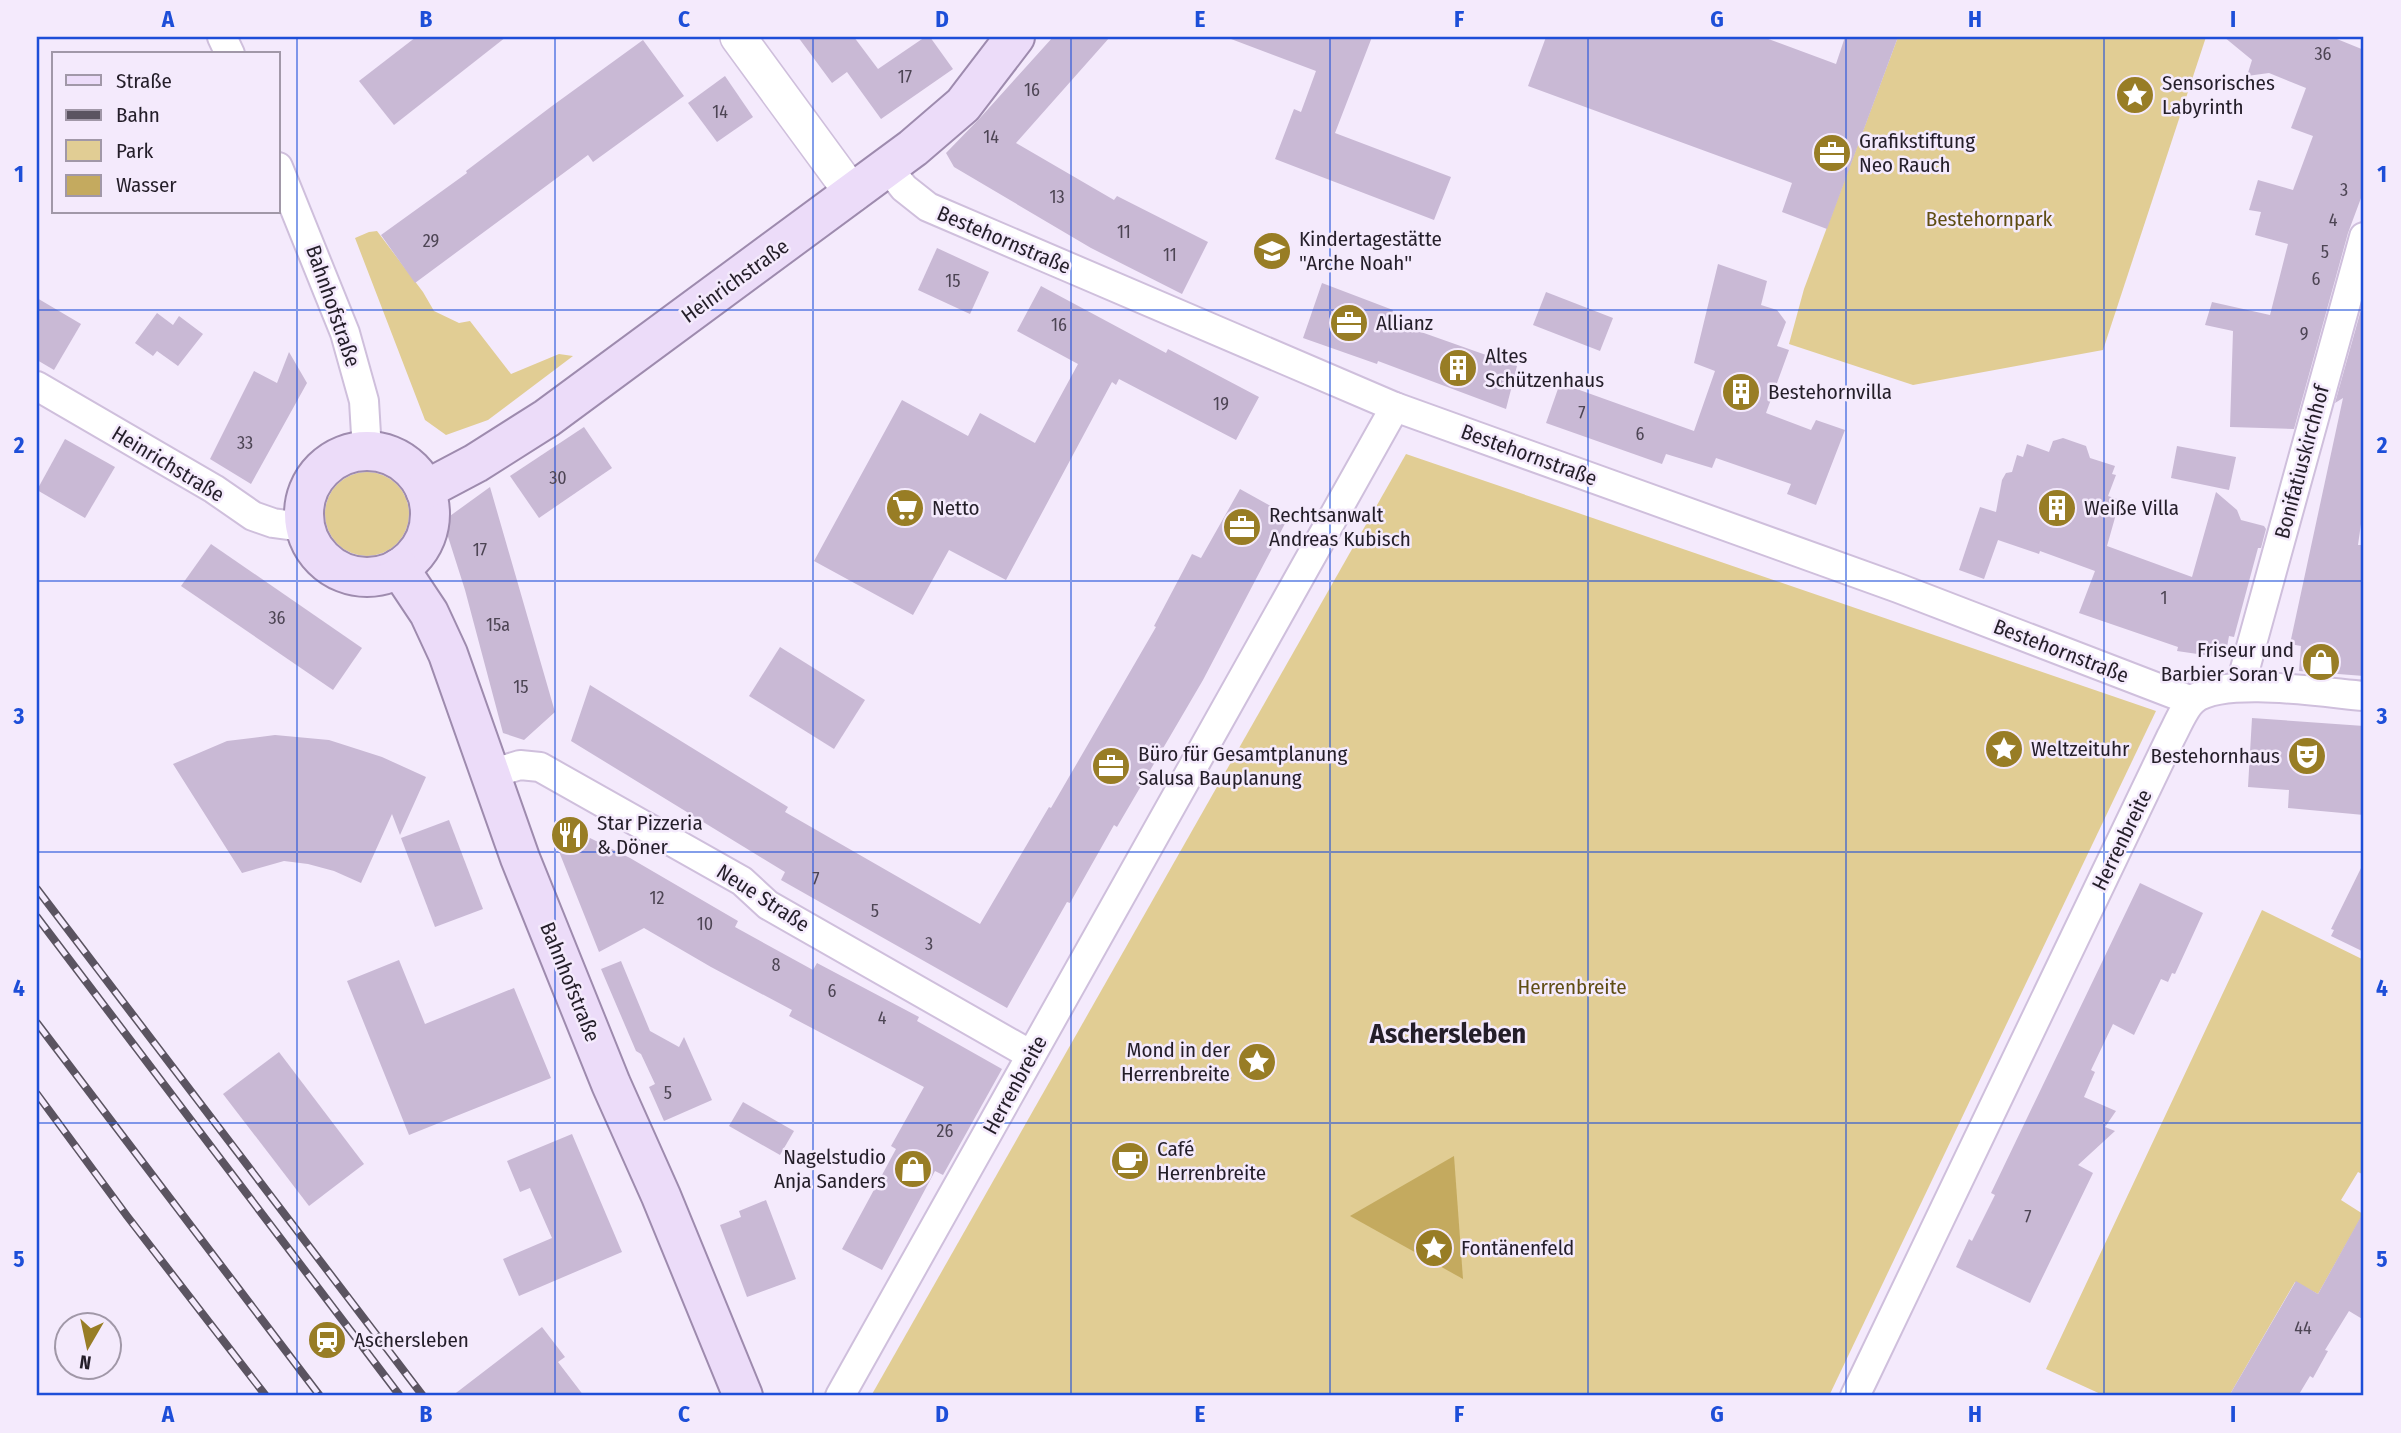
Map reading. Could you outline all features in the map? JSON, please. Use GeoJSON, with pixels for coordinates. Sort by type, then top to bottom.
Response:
{"type":"FeatureCollection","features":[{"type":"Feature","properties":{"kind":"main road","name":"Heinrichstraße"},"geometry":{"type":"LineString","coordinates":[[425,490],[476,463],[547,418],[888,168],[962,105],[1015,37]]}},
{"type":"Feature","properties":{"kind":"main road"},"geometry":{"type":"LineString","coordinates":[[367,451],[383,453],[398,459],[417,475],[425,490],[430,512],[427,534],[416,554],[399,568],[376,577],[359,577],[344,573],[318,554],[309,540],[304,525],[306,497],[318,473],[340,457],[367,451]]}},
{"type":"Feature","properties":{"kind":"main road","name":"Bahnhofstraße"},"geometry":{"type":"LineString","coordinates":[[399,568],[438,631],[525,870],[611,1084],[661,1196],[743,1396]]}},
{"type":"Feature","properties":{"kind":"street"},"geometry":{"type":"LineString","coordinates":[[738,37],[853,194]]}},
{"type":"Feature","properties":{"kind":"street","name":"Bestehornstraße"},"geometry":{"type":"LineString","coordinates":[[888,168],[904,188],[928,207],[1395,407],[1898,588],[2192,701]]}},
{"type":"Feature","properties":{"kind":"street","name":"Bahnhofstraße"},"geometry":{"type":"LineString","coordinates":[[280,172],[345,333],[364,401],[367,451]]}},
{"type":"Feature","properties":{"kind":"street","name":"Bonifatiuskirchhof"},"geometry":{"type":"LineString","coordinates":[[2240,687],[2364,237]]}},
{"type":"Feature","properties":{"kind":"street","name":"Heinrichstraße"},"geometry":{"type":"LineString","coordinates":[[37,386],[215,489],[253,516],[273,523],[304,525]]}},
{"type":"Feature","properties":{"kind":"street","name":"Herrenbreite"},"geometry":{"type":"LineString","coordinates":[[840,1396],[1395,407]]}},
{"type":"Feature","properties":{"kind":"street"},"geometry":{"type":"LineString","coordinates":[[2192,701],[2216,690],[2240,687],[2364,696]]}},
{"type":"Feature","properties":{"kind":"street","name":"Herrenbreite"},"geometry":{"type":"LineString","coordinates":[[1855,1396],[2171,737],[2192,701]]}},
{"type":"Feature","properties":{"kind":"street","name":"Neue Straße"},"geometry":{"type":"LineString","coordinates":[[490,774],[520,765],[540,767],[742,881],[768,905],[1031,1055]]}},
{"type":"Feature","properties":{"kind":"green space","name":"Bestehornpark"},"geometry":{"type":"Polygon","coordinates":[[[1898,37],[2206,37],[2103,350],[1913,385],[1789,344],[1804,289],[1898,37]]]}},
{"type":"Feature","properties":{"kind":"green space"},"geometry":{"type":"Polygon","coordinates":[[[377,231],[434,311],[459,323],[470,321],[511,374],[559,354],[573,356],[488,420],[446,435],[425,420],[355,238],[377,231]]]}},
{"type":"Feature","properties":{"kind":"green space","name":"Herrenbreite"},"geometry":{"type":"Polygon","coordinates":[[[1406,454],[2156,711],[1829,1396],[871,1396],[1406,454]]]}},
{"type":"Feature","properties":{"kind":"green space"},"geometry":{"type":"Polygon","coordinates":[[[367,472],[383,475],[397,484],[406,498],[409,514],[406,530],[397,544],[383,553],[367,556],[351,553],[337,544],[328,530],[325,514],[328,498],[337,484],[351,475],[367,472]]]}},
{"type":"Feature","properties":{"kind":"green space"},"geometry":{"type":"Polygon","coordinates":[[[2262,910],[2364,960],[2364,1175],[2358,1172],[2341,1200],[2363,1214],[2318,1294],[2295,1282],[2229,1396],[2105,1396],[2046,1369],[2262,910]]]}},
{"type":"Feature","properties":{"kind":"water","name":"Fontänenfeld"},"geometry":{"type":"Polygon","coordinates":[[[1454,1156],[1463,1279],[1350,1216],[1454,1156]]]}},
{"type":"Feature","properties":{"kind":"building"},"geometry":{"type":"Polygon","coordinates":[[[416,37],[506,37],[394,125],[359,81],[416,37]]]}},
{"type":"Feature","properties":{"kind":"building"},"geometry":{"type":"Polygon","coordinates":[[[798,37],[854,37],[878,69],[925,37],[930,37],[953,69],[881,119],[847,72],[832,83],[798,37]]]}},
{"type":"Feature","properties":{"kind":"building"},"geometry":{"type":"Polygon","coordinates":[[[1053,37],[1110,37],[1016,143],[1114,200],[1117,196],[1208,242],[1182,294],[1091,248],[954,167],[946,153],[1053,37]]]}},
{"type":"Feature","properties":{"kind":"building"},"geometry":{"type":"Polygon","coordinates":[[[1372,37],[1335,133],[1451,177],[1434,220],[1275,159],[1294,109],[1301,112],[1316,71],[1231,39],[1372,37]]]}},
{"type":"Feature","properties":{"kind":"building"},"geometry":{"type":"Polygon","coordinates":[[[1546,37],[1763,37],[1836,64],[1845,37],[1898,37],[1827,229],[1782,212],[1792,183],[1528,86],[1546,37]]]}},
{"type":"Feature","properties":{"kind":"building"},"geometry":{"type":"Polygon","coordinates":[[[2224,37],[2332,37],[2364,50],[2364,190],[2348,233],[2294,429],[2230,427],[2233,331],[2205,325],[2212,302],[2270,315],[2288,244],[2255,235],[2261,212],[2249,210],[2258,180],[2293,190],[2313,136],[2291,128],[2306,88],[2269,73],[2247,76],[2252,60],[2224,37]]]}},
{"type":"Feature","properties":{"kind":"building"},"geometry":{"type":"Polygon","coordinates":[[[643,40],[684,96],[593,162],[588,155],[415,283],[381,235],[643,40]]]}},
{"type":"Feature","properties":{"kind":"building"},"geometry":{"type":"Polygon","coordinates":[[[725,76],[753,117],[717,142],[688,103],[725,76]]]}},
{"type":"Feature","properties":{"kind":"building"},"geometry":{"type":"Polygon","coordinates":[[[937,248],[989,272],[970,314],[918,290],[937,248]]]}},
{"type":"Feature","properties":{"kind":"building","name":"Bestehornvilla"},"geometry":{"type":"Polygon","coordinates":[[[1718,264],[1767,281],[1761,305],[1777,310],[1786,322],[1777,346],[1789,350],[1766,413],[1811,430],[1816,420],[1845,430],[1816,505],[1787,494],[1791,484],[1716,458],[1712,468],[1666,454],[1662,464],[1546,423],[1560,383],[1694,431],[1715,371],[1694,363],[1718,264]]]}},
{"type":"Feature","properties":{"kind":"building"},"geometry":{"type":"Polygon","coordinates":[[[1322,283],[1393,310],[1390,321],[1517,366],[1506,409],[1378,361],[1377,364],[1303,338],[1322,283]]]}},
{"type":"Feature","properties":{"kind":"building"},"geometry":{"type":"Polygon","coordinates":[[[1041,286],[1166,353],[1168,349],[1259,397],[1236,440],[1119,379],[1116,385],[1112,382],[1006,580],[949,550],[913,615],[814,561],[902,400],[968,436],[980,413],[1035,443],[1078,364],[1017,331],[1041,286]]]}},
{"type":"Feature","properties":{"kind":"building"},"geometry":{"type":"Polygon","coordinates":[[[1546,292],[1613,318],[1600,351],[1533,325],[1546,292]]]}},
{"type":"Feature","properties":{"kind":"building"},"geometry":{"type":"Polygon","coordinates":[[[37,298],[81,324],[54,370],[37,360],[37,298]]]}},
{"type":"Feature","properties":{"kind":"building"},"geometry":{"type":"Polygon","coordinates":[[[2364,299],[2364,503],[2358,545],[2364,545],[2364,676],[2299,671],[2301,646],[2290,644],[2343,398],[2335,403],[2364,299]]]}},
{"type":"Feature","properties":{"kind":"building"},"geometry":{"type":"Polygon","coordinates":[[[157,313],[173,325],[179,316],[203,334],[178,366],[157,351],[153,356],[135,343],[157,313]]]}},
{"type":"Feature","properties":{"kind":"building"},"geometry":{"type":"Polygon","coordinates":[[[289,352],[307,383],[251,484],[210,459],[254,371],[277,383],[289,352]]]}},
{"type":"Feature","properties":{"kind":"building"},"geometry":{"type":"Polygon","coordinates":[[[584,427],[612,468],[539,518],[510,476],[584,427]]]}},
{"type":"Feature","properties":{"kind":"building"},"geometry":{"type":"Polygon","coordinates":[[[2063,438],[2086,446],[2090,458],[2115,466],[2112,474],[2116,475],[2108,496],[2120,500],[2107,546],[2192,577],[2216,492],[2237,510],[2241,520],[2264,526],[2266,529],[2261,548],[2258,548],[2234,637],[2229,636],[2227,647],[2211,656],[2177,651],[2178,647],[2079,613],[2095,571],[2040,551],[2039,554],[1998,540],[1984,579],[1959,570],[1980,507],[1996,512],[2002,480],[2006,473],[2012,472],[2017,455],[2023,457],[2027,444],[2049,452],[2053,441],[2063,438]]]}},
{"type":"Feature","properties":{"kind":"building"},"geometry":{"type":"Polygon","coordinates":[[[65,439],[115,467],[85,518],[37,490],[65,439]]]}},
{"type":"Feature","properties":{"kind":"building"},"geometry":{"type":"Polygon","coordinates":[[[2177,446],[2236,457],[2229,490],[2171,478],[2177,446]]]}},
{"type":"Feature","properties":{"kind":"building"},"geometry":{"type":"Polygon","coordinates":[[[490,487],[555,712],[524,740],[503,733],[465,590],[443,521],[490,487]]]}},
{"type":"Feature","properties":{"kind":"building"},"geometry":{"type":"Polygon","coordinates":[[[1240,489],[1289,516],[1203,680],[1117,827],[1114,825],[1070,903],[1067,902],[1007,1008],[781,880],[785,872],[571,741],[590,685],[788,807],[785,812],[980,924],[1156,627],[1154,626],[1192,554],[1201,558],[1240,489]]]}},
{"type":"Feature","properties":{"kind":"building"},"geometry":{"type":"Polygon","coordinates":[[[211,544],[362,648],[333,690],[181,586],[211,544]]]}},
{"type":"Feature","properties":{"kind":"building"},"geometry":{"type":"Polygon","coordinates":[[[780,647],[865,700],[834,749],[749,696],[780,647]]]}},
{"type":"Feature","properties":{"kind":"building","name":"Bestehornhaus"},"geometry":{"type":"Polygon","coordinates":[[[2252,718],[2364,726],[2364,815],[2288,808],[2289,790],[2248,787],[2252,718]]]}},
{"type":"Feature","properties":{"kind":"building"},"geometry":{"type":"Polygon","coordinates":[[[275,735],[329,740],[382,757],[426,777],[400,835],[392,814],[361,883],[334,871],[284,861],[242,873],[173,764],[227,741],[275,735]]]}},
{"type":"Feature","properties":{"kind":"building"},"geometry":{"type":"Polygon","coordinates":[[[449,820],[483,909],[435,927],[401,838],[449,820]]]}},
{"type":"Feature","properties":{"kind":"building"},"geometry":{"type":"Polygon","coordinates":[[[570,828],[630,858],[738,921],[735,927],[813,970],[817,963],[919,1017],[917,1021],[1002,1069],[943,1175],[935,1171],[882,1270],[842,1249],[896,1149],[891,1146],[924,1087],[789,1016],[792,1010],[644,928],[599,952],[552,834],[570,828]]]}},
{"type":"Feature","properties":{"kind":"building"},"geometry":{"type":"Polygon","coordinates":[[[2364,862],[2364,952],[2331,936],[2334,930],[2331,929],[2364,862]]]}},
{"type":"Feature","properties":{"kind":"building"},"geometry":{"type":"Polygon","coordinates":[[[2140,883],[2203,913],[2175,974],[2172,973],[2168,982],[2161,979],[2134,1035],[2113,1024],[2091,1070],[2095,1072],[2084,1097],[2116,1111],[2105,1127],[2115,1131],[2078,1165],[2093,1173],[2030,1303],[1956,1267],[1995,1195],[1991,1193],[2140,883]]]}},
{"type":"Feature","properties":{"kind":"building"},"geometry":{"type":"Polygon","coordinates":[[[399,960],[425,1024],[514,988],[551,1078],[409,1135],[347,981],[399,960]]]}},
{"type":"Feature","properties":{"kind":"building"},"geometry":{"type":"Polygon","coordinates":[[[621,961],[650,1031],[679,1047],[684,1037],[712,1100],[664,1121],[649,1087],[655,1084],[641,1054],[636,1051],[601,969],[621,961]]]}},
{"type":"Feature","properties":{"kind":"building"},"geometry":{"type":"Polygon","coordinates":[[[279,1052],[364,1164],[309,1206],[223,1094],[279,1052]]]}},
{"type":"Feature","properties":{"kind":"building"},"geometry":{"type":"Polygon","coordinates":[[[743,1102],[794,1131],[780,1155],[729,1126],[743,1102]]]}},
{"type":"Feature","properties":{"kind":"building"},"geometry":{"type":"Polygon","coordinates":[[[572,1134],[622,1252],[519,1296],[503,1259],[552,1238],[530,1188],[520,1192],[507,1161],[572,1134]]]}},
{"type":"Feature","properties":{"kind":"building"},"geometry":{"type":"Polygon","coordinates":[[[766,1200],[796,1279],[747,1297],[720,1225],[741,1217],[739,1211],[766,1200]]]}},
{"type":"Feature","properties":{"kind":"building"},"geometry":{"type":"Polygon","coordinates":[[[2364,1211],[2364,1320],[2349,1311],[2325,1350],[2328,1351],[2313,1378],[2310,1376],[2298,1396],[2229,1396],[2296,1281],[2318,1294],[2364,1211]]]}},
{"type":"Feature","properties":{"kind":"building"},"geometry":{"type":"Polygon","coordinates":[[[542,1327],[565,1357],[558,1362],[584,1396],[452,1396],[542,1327]]]}},
{"type":"Feature","properties":{"kind":"railway"},"geometry":{"type":"LineString","coordinates":[[37,889],[423,1396]]}},
{"type":"Feature","properties":{"kind":"railway"},"geometry":{"type":"LineString","coordinates":[[37,917],[400,1396]]}},
{"type":"Feature","properties":{"kind":"railway"},"geometry":{"type":"LineString","coordinates":[[37,1023],[320,1396]]}},
{"type":"Feature","properties":{"kind":"railway"},"geometry":{"type":"LineString","coordinates":[[37,1094],[266,1396]]}},
{"type":"Feature","properties":{"kind":"place","name":"Sensorisches Labyrinth"},"geometry":{"type":"Point","coordinates":[2135,95]}},
{"type":"Feature","properties":{"kind":"place","name":"Grafikstiftung Neo Rauch"},"geometry":{"type":"Point","coordinates":[1832,153]}},
{"type":"Feature","properties":{"kind":"place","name":"Kindertagestätte \"Arche Noah\""},"geometry":{"type":"Point","coordinates":[1272,251]}},
{"type":"Feature","properties":{"kind":"place","name":"Allianz"},"geometry":{"type":"Point","coordinates":[1349,323]}},
{"type":"Feature","properties":{"kind":"place","name":"Altes Schützenhaus"},"geometry":{"type":"Point","coordinates":[1458,368]}},
{"type":"Feature","properties":{"kind":"place","name":"Bestehornvilla"},"geometry":{"type":"Point","coordinates":[1741,392]}},
{"type":"Feature","properties":{"kind":"place","name":"Netto"},"geometry":{"type":"Point","coordinates":[905,508]}},
{"type":"Feature","properties":{"kind":"place","name":"Weiße Villa"},"geometry":{"type":"Point","coordinates":[2057,508]}},
{"type":"Feature","properties":{"kind":"place","name":"Rechtsanwalt Andreas Kubisch"},"geometry":{"type":"Point","coordinates":[1242,527]}},
{"type":"Feature","properties":{"kind":"place","name":"Friseur und Barbier Soran V"},"geometry":{"type":"Point","coordinates":[2321,662]}},
{"type":"Feature","properties":{"kind":"place","name":"Weltzeituhr"},"geometry":{"type":"Point","coordinates":[2004,749]}},
{"type":"Feature","properties":{"kind":"place","name":"Bestehornhaus"},"geometry":{"type":"Point","coordinates":[2307,756]}},
{"type":"Feature","properties":{"kind":"place","name":"Büro für Gesamtplanung Salusa Bauplanung"},"geometry":{"type":"Point","coordinates":[1111,766]}},
{"type":"Feature","properties":{"kind":"place","name":"Star Pizzeria & Döner"},"geometry":{"type":"Point","coordinates":[570,835]}},
{"type":"Feature","properties":{"kind":"place","name":"Mond in der Herrenbreite"},"geometry":{"type":"Point","coordinates":[1257,1062]}},
{"type":"Feature","properties":{"kind":"place","name":"Café Herrenbreite"},"geometry":{"type":"Point","coordinates":[1130,1161]}},
{"type":"Feature","properties":{"kind":"place","name":"Nagelstudio Anja Sanders"},"geometry":{"type":"Point","coordinates":[913,1169]}},
{"type":"Feature","properties":{"kind":"place","name":"Fontänenfeld"},"geometry":{"type":"Point","coordinates":[1434,1248]}},
{"type":"Feature","properties":{"kind":"place","name":"Aschersleben"},"geometry":{"type":"Point","coordinates":[327,1340]}},
{"type":"Feature","properties":{"kind":"district","name":"Aschersleben"},"geometry":{"type":"Point","coordinates":[1448,1033]}}]}
